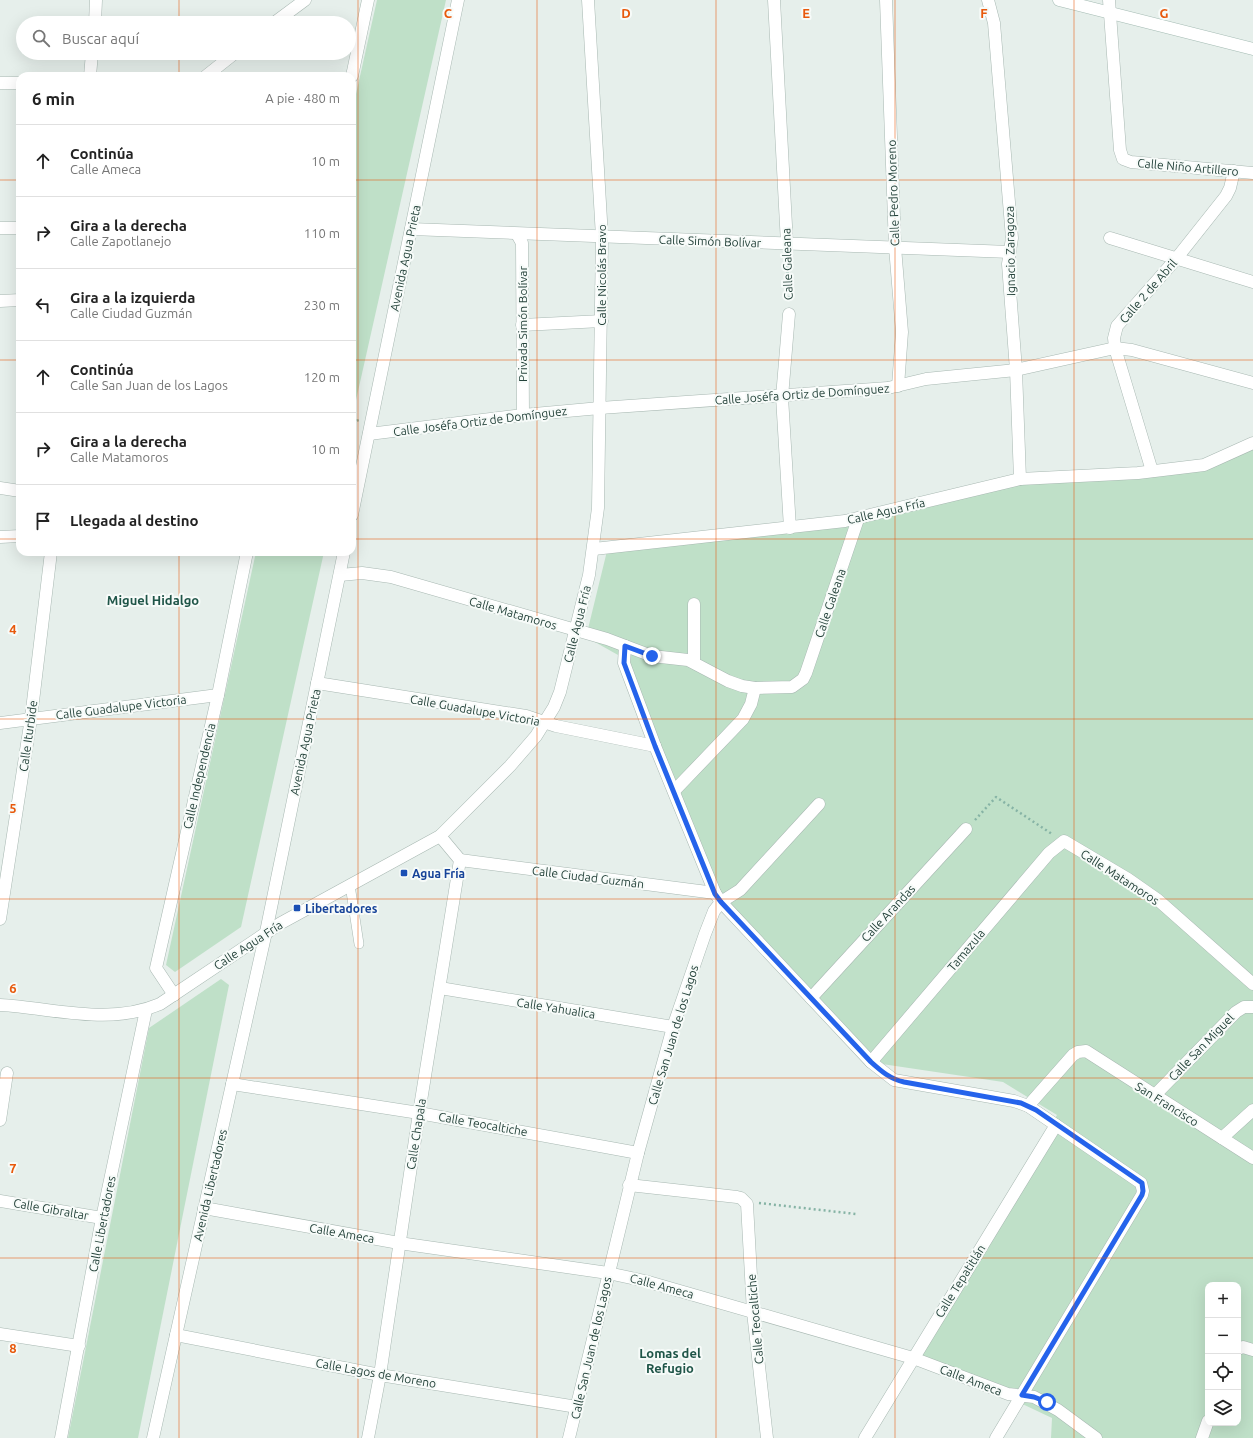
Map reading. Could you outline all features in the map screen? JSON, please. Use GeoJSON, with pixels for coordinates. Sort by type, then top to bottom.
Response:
{"type":"FeatureCollection","features":[{"type":"Feature","properties":{"kind":"street"},"geometry":{"type":"LineString","coordinates":[[95,16],[96,0]]}},
{"type":"Feature","properties":{"kind":"street"},"geometry":{"type":"LineString","coordinates":[[284,16],[306,0]]}},
{"type":"Feature","properties":{"kind":"street"},"geometry":{"type":"LineString","coordinates":[[356,57],[368,0]]}},
{"type":"Feature","properties":{"kind":"street","name":"Avenida Agua Prieta"},"geometry":{"type":"LineString","coordinates":[[356,497],[458,0]]}},
{"type":"Feature","properties":{"kind":"street","name":"Calle Nicolás Bravo"},"geometry":{"type":"LineString","coordinates":[[588,0],[602,237],[602,321],[598,508],[594,549]]}},
{"type":"Feature","properties":{"kind":"street","name":"Calle Galeana"},"geometry":{"type":"LineString","coordinates":[[774,0],[787,244]]}},
{"type":"Feature","properties":{"kind":"street","name":"Calle Pedro Moreno"},"geometry":{"type":"LineString","coordinates":[[886,0],[895,248],[902,332],[898,386]]}},
{"type":"Feature","properties":{"kind":"street","name":"Ignacio Zaragoza"},"geometry":{"type":"LineString","coordinates":[[988,0],[994,23],[1012,238],[1008,264],[1016,370],[1020,479]]}},
{"type":"Feature","properties":{"kind":"street"},"geometry":{"type":"LineString","coordinates":[[1059,0],[1253,49]]}},
{"type":"Feature","properties":{"kind":"street"},"geometry":{"type":"LineString","coordinates":[[1109,0],[1110,13]]}},
{"type":"Feature","properties":{"kind":"street","name":"Calle Niño Artillero"},"geometry":{"type":"LineString","coordinates":[[1110,13],[1120,150],[1123,159],[1131,162],[1253,173]]}},
{"type":"Feature","properties":{"kind":"street"},"geometry":{"type":"LineString","coordinates":[[90,72],[91,60]]}},
{"type":"Feature","properties":{"kind":"street"},"geometry":{"type":"LineString","coordinates":[[211,72],[226,60]]}},
{"type":"Feature","properties":{"kind":"street"},"geometry":{"type":"LineString","coordinates":[[353,72],[355,60]]}},
{"type":"Feature","properties":{"kind":"street"},"geometry":{"type":"LineString","coordinates":[[0,83],[16,83]]}},
{"type":"Feature","properties":{"kind":"street","name":"Calle 2 de Abril"},"geometry":{"type":"LineString","coordinates":[[1152,471],[1115,348],[1114,338],[1117,326],[1176,259],[1226,196],[1230,188],[1234,171]]}},
{"type":"Feature","properties":{"kind":"street"},"geometry":{"type":"LineString","coordinates":[[0,228],[16,228]]}},
{"type":"Feature","properties":{"kind":"street","name":"Calle Simón Bolívar"},"geometry":{"type":"LineString","coordinates":[[411,230],[1010,252]]}},
{"type":"Feature","properties":{"kind":"street","name":"Privada Simón Bolívar"},"geometry":{"type":"LineString","coordinates":[[517,234],[522,243],[523,415]]}},
{"type":"Feature","properties":{"kind":"street"},"geometry":{"type":"LineString","coordinates":[[1110,238],[1253,282]]}},
{"type":"Feature","properties":{"kind":"street"},"geometry":{"type":"LineString","coordinates":[[0,300],[16,300]]}},
{"type":"Feature","properties":{"kind":"street","name":"Calle Galeana"},"geometry":{"type":"LineString","coordinates":[[789,314],[782,397],[790,528]]}},
{"type":"Feature","properties":{"kind":"street"},"geometry":{"type":"LineString","coordinates":[[522,325],[602,321]]}},
{"type":"Feature","properties":{"kind":"street","name":"Calle Joséfa Ortiz de Domínguez"},"geometry":{"type":"LineString","coordinates":[[369,434],[523,415],[600,408],[782,397],[898,386],[926,379],[1016,370],[1115,348],[1132,350],[1253,383]]}},
{"type":"Feature","properties":{"kind":"street","name":"Calle Agua Fría"},"geometry":{"type":"LineString","coordinates":[[0,1005],[76,1014],[128,1014],[146,1010],[160,1004],[174,995],[266,932],[440,836],[510,766],[546,722],[560,692],[576,631],[594,549],[790,528],[858,519],[1020,479],[1152,471],[1204,465],[1253,443]]}},
{"type":"Feature","properties":{"kind":"street"},"geometry":{"type":"LineString","coordinates":[[0,488],[16,490]]}},
{"type":"Feature","properties":{"kind":"street","name":"Calle Galeana"},"geometry":{"type":"LineString","coordinates":[[798,684],[806,673],[858,519]]}},
{"type":"Feature","properties":{"kind":"street"},"geometry":{"type":"LineString","coordinates":[[0,537],[16,536]]}},
{"type":"Feature","properties":{"kind":"street","name":"Calle Iturbide"},"geometry":{"type":"LineString","coordinates":[[0,919],[31,718],[51,556]]}},
{"type":"Feature","properties":{"kind":"street","name":"Calle Independencia"},"geometry":{"type":"LineString","coordinates":[[174,995],[156,968],[218,695],[246,556]]}},
{"type":"Feature","properties":{"kind":"street","name":"Avenida Agua Prieta"},"geometry":{"type":"LineString","coordinates":[[266,932],[343,556]]}},
{"type":"Feature","properties":{"kind":"street","name":"Calle Matamoros"},"geometry":{"type":"LineString","coordinates":[[340,575],[362,573],[391,577],[576,631],[660,658],[680,659],[694,662],[734,684],[755,688],[785,688],[798,684]]}},
{"type":"Feature","properties":{"kind":"street"},"geometry":{"type":"LineString","coordinates":[[694,604],[694,662]]}},
{"type":"Feature","properties":{"kind":"street"},"geometry":{"type":"LineString","coordinates":[[625,646],[624,663],[655,746],[718,898],[871,1062],[894,1080],[1014,1101],[1028,1106],[1138,1180],[1143,1187],[1142,1195],[996,1438]]}},
{"type":"Feature","properties":{"kind":"street","name":"Calle Guadalupe Victoria"},"geometry":{"type":"LineString","coordinates":[[318,683],[526,716],[546,722],[655,746]]}},
{"type":"Feature","properties":{"kind":"street"},"geometry":{"type":"LineString","coordinates":[[674,791],[743,718],[751,704],[755,688]]}},
{"type":"Feature","properties":{"kind":"street","name":"Calle Guadalupe Victoria"},"geometry":{"type":"LineString","coordinates":[[0,723],[218,695]]}},
{"type":"Feature","properties":{"kind":"street"},"geometry":{"type":"LineString","coordinates":[[718,898],[740,890],[819,804]]}},
{"type":"Feature","properties":{"kind":"street","name":"Calle Arandas"},"geometry":{"type":"LineString","coordinates":[[810,998],[966,829]]}},
{"type":"Feature","properties":{"kind":"street"},"geometry":{"type":"LineString","coordinates":[[440,836],[460,860]]}},
{"type":"Feature","properties":{"kind":"street","name":"Calle Matamoros"},"geometry":{"type":"LineString","coordinates":[[1064,841],[1128,879],[1158,900],[1253,984]]}},
{"type":"Feature","properties":{"kind":"street","name":"Tamazula"},"geometry":{"type":"LineString","coordinates":[[871,1062],[1049,853],[1064,841]]}},
{"type":"Feature","properties":{"kind":"street","name":"Calle Ciudad Guzmán"},"geometry":{"type":"LineString","coordinates":[[460,860],[718,898]]}},
{"type":"Feature","properties":{"kind":"street","name":"Calle Chapala"},"geometry":{"type":"LineString","coordinates":[[368,1438],[380,1375],[419,1113],[460,860]]}},
{"type":"Feature","properties":{"kind":"street","name":"Calle San Juan de los Lagos"},"geometry":{"type":"LineString","coordinates":[[569,1438],[629,1185],[673,1028],[718,898]]}},
{"type":"Feature","properties":{"kind":"street","name":"Avenida Libertadores"},"geometry":{"type":"LineString","coordinates":[[153,1438],[266,932]]}},
{"type":"Feature","properties":{"kind":"street","name":"Calle Yahualica"},"geometry":{"type":"LineString","coordinates":[[440,988],[673,1028]]}},
{"type":"Feature","properties":{"kind":"street","name":"Calle San Miguel"},"geometry":{"type":"LineString","coordinates":[[1154,1096],[1236,1012],[1244,1007],[1253,1007]]}},
{"type":"Feature","properties":{"kind":"street","name":"Calle Libertadores"},"geometry":{"type":"LineString","coordinates":[[61,1438],[102,1218],[146,1010]]}},
{"type":"Feature","properties":{"kind":"street","name":"San Francisco"},"geometry":{"type":"LineString","coordinates":[[1028,1106],[1073,1055],[1082,1051],[1090,1053],[1154,1096],[1253,1158]]}},
{"type":"Feature","properties":{"kind":"street"},"geometry":{"type":"LineString","coordinates":[[0,1120],[7,1073]]}},
{"type":"Feature","properties":{"kind":"street","name":"Calle Teocaltiche"},"geometry":{"type":"LineString","coordinates":[[232,1084],[419,1113],[638,1153]]}},
{"type":"Feature","properties":{"kind":"street"},"geometry":{"type":"LineString","coordinates":[[1222,1138],[1253,1110]]}},
{"type":"Feature","properties":{"kind":"street","name":"Calle Tepatitlán"},"geometry":{"type":"LineString","coordinates":[[865,1438],[1056,1125]]}},
{"type":"Feature","properties":{"kind":"street"},"geometry":{"type":"LineString","coordinates":[[629,1185],[737,1197],[745,1201]]}},
{"type":"Feature","properties":{"kind":"street","name":"Calle Gibraltar"},"geometry":{"type":"LineString","coordinates":[[0,1200],[102,1218]]}},
{"type":"Feature","properties":{"kind":"street","name":"Calle Teocaltiche"},"geometry":{"type":"LineString","coordinates":[[745,1201],[748,1209],[753,1312],[767,1438]]}},
{"type":"Feature","properties":{"kind":"street","name":"Calle Ameca"},"geometry":{"type":"LineString","coordinates":[[204,1208],[399,1243],[608,1273],[645,1281],[913,1358],[1008,1394],[1034,1397],[1047,1402],[1096,1438]]}},
{"type":"Feature","properties":{"kind":"street"},"geometry":{"type":"LineString","coordinates":[[0,1334],[79,1346]]}},
{"type":"Feature","properties":{"kind":"street","name":"Calle Lagos de Moreno"},"geometry":{"type":"LineString","coordinates":[[176,1335],[380,1375],[576,1408]]}},
{"type":"Feature","properties":{"kind":"street"},"geometry":{"type":"LineString","coordinates":[[1241,1348],[1253,1350]]}},
{"type":"Feature","properties":{"kind":"street"},"geometry":{"type":"LineString","coordinates":[[1202,1438],[1206,1426]]}},
{"type":"Feature","properties":{"kind":"lane"},"geometry":{"type":"LineString","coordinates":[[350,885],[359,944]]}},
{"type":"Feature","properties":{"kind":"path","name":"Calle Galeana"},"geometry":{"type":"LineString","coordinates":[[787,244],[789,314]]}},
{"type":"Feature","properties":{"kind":"path"},"geometry":{"type":"LineString","coordinates":[[966,829],[996,797],[1064,841]]}},
{"type":"Feature","properties":{"kind":"path"},"geometry":{"type":"LineString","coordinates":[[745,1201],[856,1214]]}},
{"type":"Feature","properties":{"kind":"green space"},"geometry":{"type":"Polygon","coordinates":[[[377,0],[446,0],[356,400],[356,94],[377,0]]]}},
{"type":"Feature","properties":{"kind":"green space"},"geometry":{"type":"Polygon","coordinates":[[[1253,440],[1253,1438],[1051,1438],[1052,1418],[919,1355],[1057,1115],[1003,1082],[882,1064],[716,892],[618,655],[586,637],[607,551],[868,514],[1001,483],[1223,460],[1253,440]]]}},
{"type":"Feature","properties":{"kind":"green space"},"geometry":{"type":"Polygon","coordinates":[[[255,556],[323,556],[241,927],[175,972],[166,965],[255,556]]]}},
{"type":"Feature","properties":{"kind":"green space"},"geometry":{"type":"Polygon","coordinates":[[[221,979],[229,985],[138,1438],[68,1438],[149,1028],[221,979]]]}},
{"type":"Feature","properties":{"kind":"place","name":"Agua Fría"},"geometry":{"type":"Point","coordinates":[404,873]}},
{"type":"Feature","properties":{"kind":"place","name":"Libertadores"},"geometry":{"type":"Point","coordinates":[297,908]}},
{"type":"Feature","properties":{"kind":"district","name":"Miguel Hidalgo"},"geometry":{"type":"Point","coordinates":[153,600]}},
{"type":"Feature","properties":{"kind":"district","name":"Lomas del Refugio"},"geometry":{"type":"Point","coordinates":[670,1360]}},
{"type":"Feature","properties":{"kind":"route"},"geometry":{"type":"LineString","coordinates":[[652,656],[625,646],[623,652],[624,663],[655,746],[715,894],[721,902],[871,1062],[886,1076],[894,1080],[904,1082],[1021,1103],[1036,1110],[1142,1183],[1142,1195],[1022,1395],[1029,1395],[1047,1402]]}}]}
